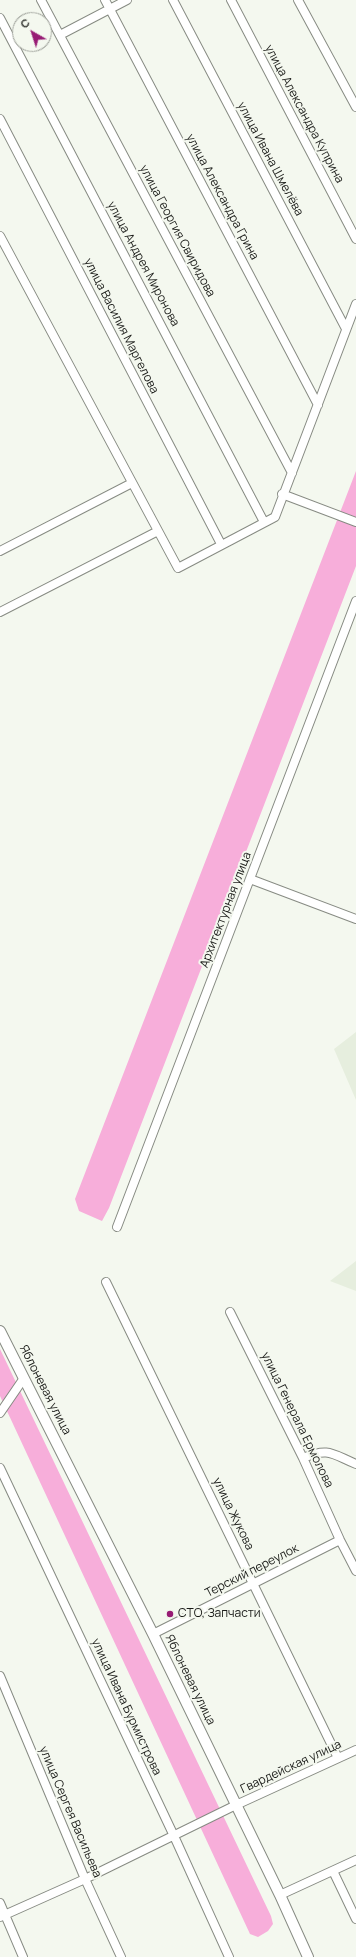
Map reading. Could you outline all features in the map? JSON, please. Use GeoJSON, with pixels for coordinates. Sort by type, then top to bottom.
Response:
{"type":"FeatureCollection","features":[{"type":"Feature","properties":{"kind":"street","name":"улица Георгия Свиридова"},"geometry":{"type":"LineString","coordinates":[[41,0],[292,473]]}},
{"type":"Feature","properties":{"kind":"street","name":"улица Александра Грина"},"geometry":{"type":"LineString","coordinates":[[105,0],[318,405]]}},
{"type":"Feature","properties":{"kind":"street"},"geometry":{"type":"LineString","coordinates":[[60,35],[127,0]]}},
{"type":"Feature","properties":{"kind":"street","name":"улица Ивана Шмелёва"},"geometry":{"type":"LineString","coordinates":[[173,0],[346,329]]}},
{"type":"Feature","properties":{"kind":"street","name":"улица Александра Куприна"},"geometry":{"type":"LineString","coordinates":[[231,0],[356,239]]}},
{"type":"Feature","properties":{"kind":"street"},"geometry":{"type":"LineString","coordinates":[[298,0],[356,107]]}},
{"type":"Feature","properties":{"kind":"street","name":"улица Андрея Миронова"},"geometry":{"type":"LineString","coordinates":[[0,18],[264,522]]}},
{"type":"Feature","properties":{"kind":"street","name":"улица Василия Маргелова"},"geometry":{"type":"LineString","coordinates":[[0,119],[221,544]]}},
{"type":"Feature","properties":{"kind":"street"},"geometry":{"type":"LineString","coordinates":[[0,236],[178,568],[221,544],[275,517],[282,494],[292,473],[356,304]]}},
{"type":"Feature","properties":{"kind":"street"},"geometry":{"type":"LineString","coordinates":[[0,551],[132,483]]}},
{"type":"Feature","properties":{"kind":"street"},"geometry":{"type":"LineString","coordinates":[[282,494],[356,522]]}},
{"type":"Feature","properties":{"kind":"street"},"geometry":{"type":"LineString","coordinates":[[0,612],[158,531]]}},
{"type":"Feature","properties":{"kind":"street","name":"Архитектурная улица"},"geometry":{"type":"LineString","coordinates":[[117,1227],[356,601]]}},
{"type":"Feature","properties":{"kind":"street"},"geometry":{"type":"LineString","coordinates":[[250,879],[356,920]]}},
{"type":"Feature","properties":{"kind":"street","name":"улица Жукова"},"geometry":{"type":"LineString","coordinates":[[106,1282],[338,1758]]}},
{"type":"Feature","properties":{"kind":"street","name":"улица Генерала Ермолова"},"geometry":{"type":"LineString","coordinates":[[230,1312],[303,1458],[340,1540],[356,1571]]}},
{"type":"Feature","properties":{"kind":"street","name":"Яблоневая улица"},"geometry":{"type":"LineString","coordinates":[[0,1331],[153,1634],[280,1895],[308,1957]]}},
{"type":"Feature","properties":{"kind":"street"},"geometry":{"type":"LineString","coordinates":[[0,1413],[24,1378]]}},
{"type":"Feature","properties":{"kind":"street"},"geometry":{"type":"LineString","coordinates":[[303,1458],[317,1452],[329,1452],[356,1464]]}},
{"type":"Feature","properties":{"kind":"street","name":"улица Ивана Бурмистрова"},"geometry":{"type":"LineString","coordinates":[[0,1468],[174,1836],[229,1957]]}},
{"type":"Feature","properties":{"kind":"street","name":"Терский переулок"},"geometry":{"type":"LineString","coordinates":[[153,1634],[340,1540]]}},
{"type":"Feature","properties":{"kind":"street","name":"улица Сергея Васильева"},"geometry":{"type":"LineString","coordinates":[[0,1676],[85,1879],[121,1957]]}},
{"type":"Feature","properties":{"kind":"street","name":"Гвардейская улица"},"geometry":{"type":"LineString","coordinates":[[2,1916],[85,1879],[236,1805],[356,1750]]}},
{"type":"Feature","properties":{"kind":"street"},"geometry":{"type":"LineString","coordinates":[[280,1895],[356,1860]]}},
{"type":"Feature","properties":{"kind":"street"},"geometry":{"type":"LineString","coordinates":[[333,1871],[356,1919]]}},
{"type":"Feature","properties":{"kind":"street"},"geometry":{"type":"LineString","coordinates":[[0,1903],[2,1916],[23,1957]]}},
{"type":"Feature","properties":{"kind":"shaded area"},"geometry":{"type":"Polygon","coordinates":[[[356,471],[356,566],[109,1208],[102,1221],[79,1211],[75,1199],[356,471]]]}},
{"type":"Feature","properties":{"kind":"shaded area"},"geometry":{"type":"Polygon","coordinates":[[[356,1032],[356,1100],[334,1049],[356,1032]]]}},
{"type":"Feature","properties":{"kind":"shaded area"},"geometry":{"type":"Polygon","coordinates":[[[356,1261],[356,1291],[330,1281],[356,1261]]]}},
{"type":"Feature","properties":{"kind":"shaded area"},"geometry":{"type":"Polygon","coordinates":[[[0,1349],[271,1916],[273,1924],[268,1931],[258,1937],[250,1934],[0,1396],[0,1349]]]}},
{"type":"Feature","properties":{"kind":"place","name":"СТО, Запчасти"},"geometry":{"type":"Point","coordinates":[170,1614]}}]}
